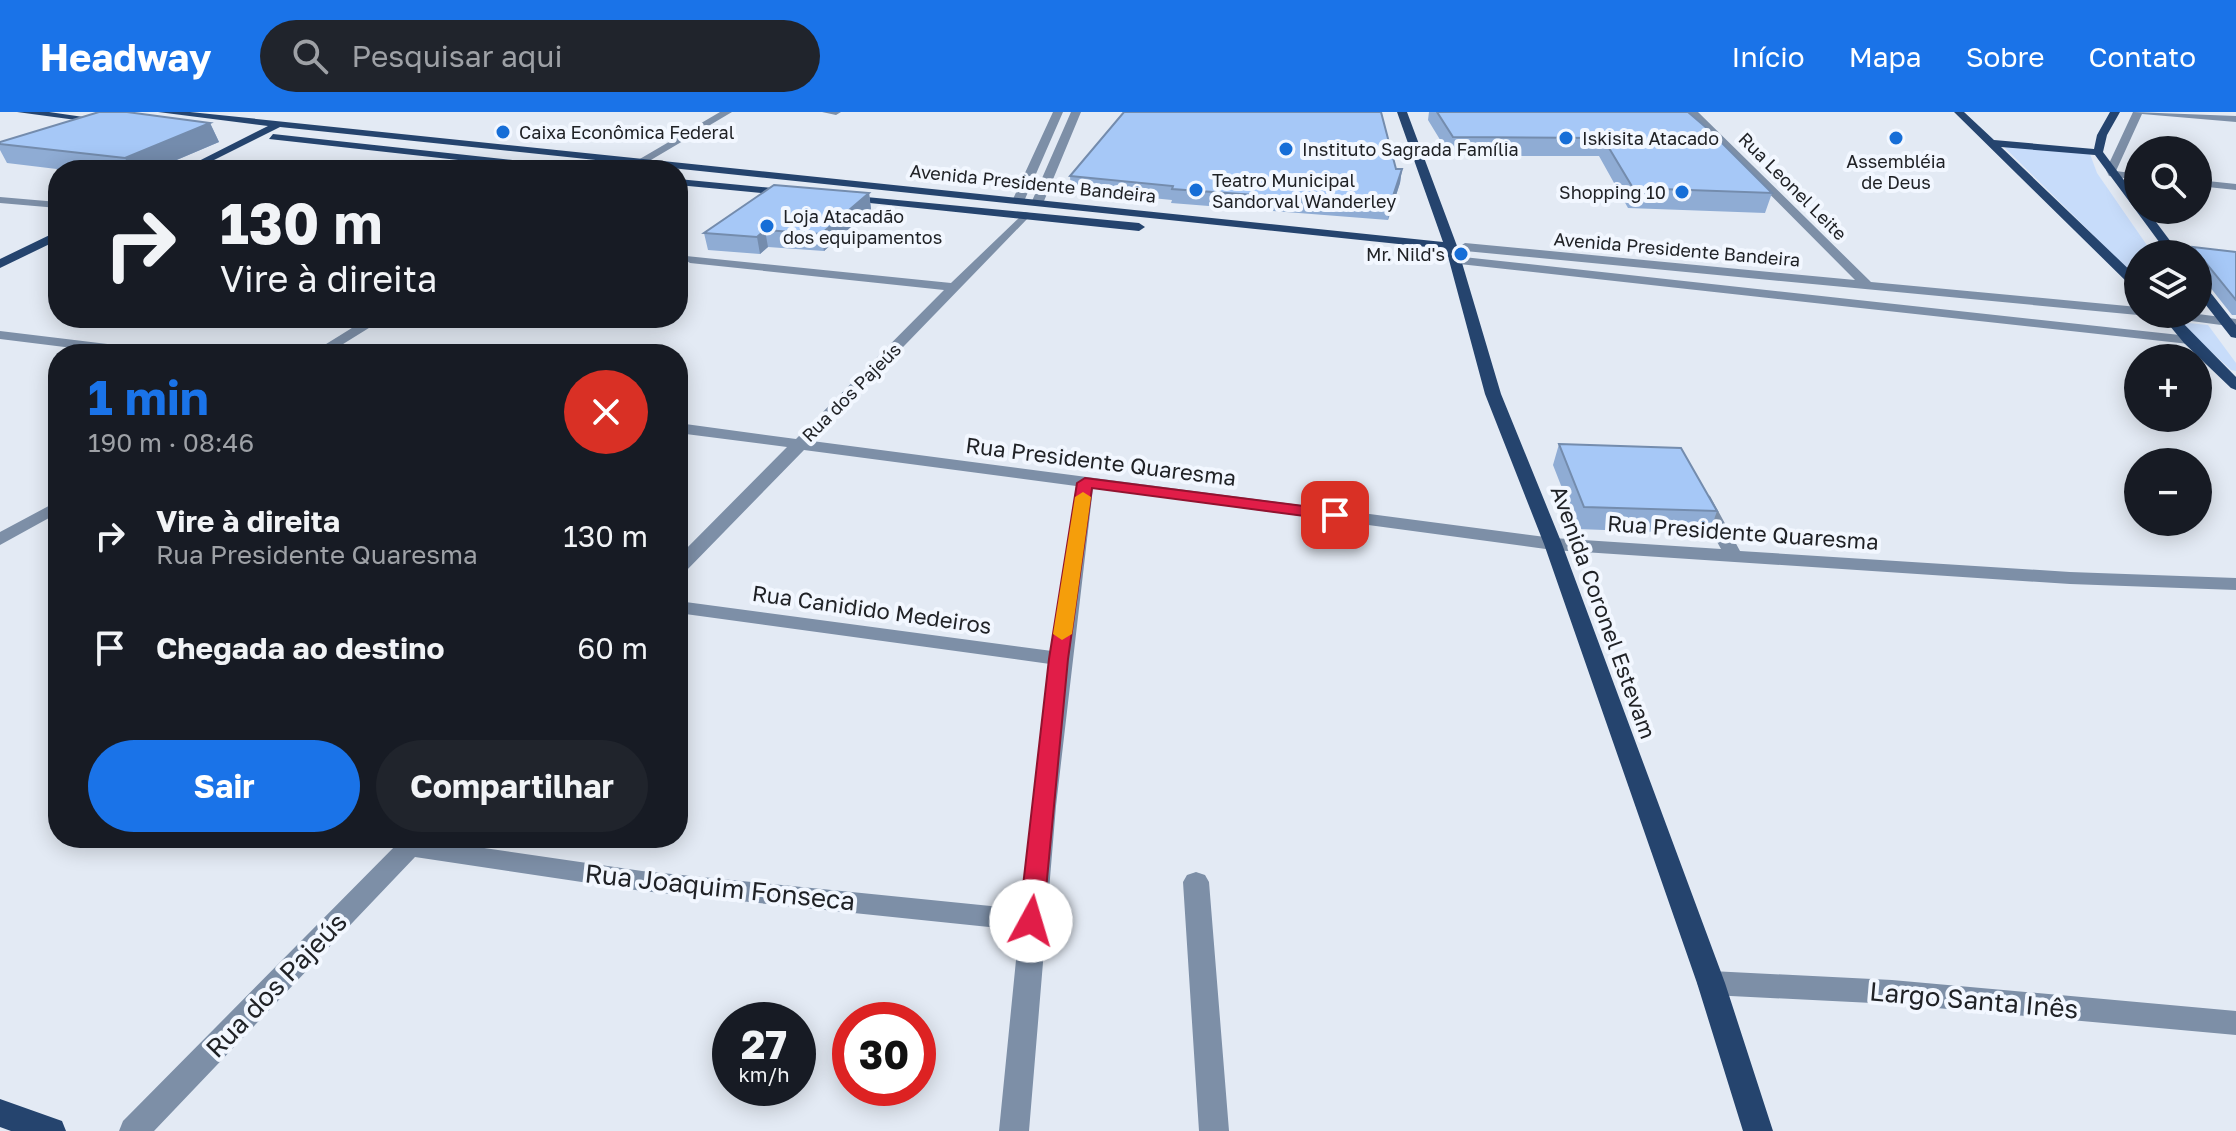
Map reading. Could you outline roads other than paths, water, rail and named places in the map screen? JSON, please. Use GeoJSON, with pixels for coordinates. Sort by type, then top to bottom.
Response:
{"type":"FeatureCollection","features":[{"type":"Feature","properties":{"kind":"main road"},"geometry":{"type":"LineString","coordinates":[[22,112],[125,123]]}},
{"type":"Feature","properties":{"kind":"main road","name":"Avenida Presidente Bandeira"},"geometry":{"type":"LineString","coordinates":[[163,112],[633,160]]}},
{"type":"Feature","properties":{"kind":"main road"},"geometry":{"type":"LineString","coordinates":[[206,160],[302,112]]}},
{"type":"Feature","properties":{"kind":"main road","name":"Avenida Coronel Estevam"},"geometry":{"type":"LineString","coordinates":[[1402,112],[1452,253],[1493,394],[1553,544],[1711,983],[1758,1131]]}},
{"type":"Feature","properties":{"kind":"main road"},"geometry":{"type":"LineString","coordinates":[[1959,112],[2124,271]]}},
{"type":"Feature","properties":{"kind":"main road"},"geometry":{"type":"LineString","coordinates":[[2115,112],[2102,135],[2098,152],[2124,188]]}},
{"type":"Feature","properties":{"kind":"main road"},"geometry":{"type":"LineString","coordinates":[[234,134],[482,160]]}},
{"type":"Feature","properties":{"kind":"main road"},"geometry":{"type":"LineString","coordinates":[[1993,143],[2098,152]]}},
{"type":"Feature","properties":{"kind":"main road"},"geometry":{"type":"LineString","coordinates":[[454,157],[482,145]]}},
{"type":"Feature","properties":{"kind":"main road","name":"Avenida Presidente Bandeira"},"geometry":{"type":"LineString","coordinates":[[688,166],[1022,207],[1452,253]]}},
{"type":"Feature","properties":{"kind":"main road"},"geometry":{"type":"LineString","coordinates":[[688,183],[804,194]]}},
{"type":"Feature","properties":{"kind":"main road","name":"Avenida Presidente Bandeira"},"geometry":{"type":"LineString","coordinates":[[836,197],[1022,207],[1038,201],[1452,253]]}},
{"type":"Feature","properties":{"kind":"main road"},"geometry":{"type":"LineString","coordinates":[[2151,224],[2163,240]]}},
{"type":"Feature","properties":{"kind":"main road"},"geometry":{"type":"LineString","coordinates":[[0,264],[48,240]]}},
{"type":"Feature","properties":{"kind":"main road"},"geometry":{"type":"LineString","coordinates":[[2212,301],[2231,322],[2236,334]]}},
{"type":"Feature","properties":{"kind":"main road"},"geometry":{"type":"LineString","coordinates":[[2179,328],[2236,385]]}},
{"type":"Feature","properties":{"kind":"main road"},"geometry":{"type":"LineString","coordinates":[[0,1113],[51,1131]]}},
{"type":"Feature","properties":{"kind":"street"},"geometry":{"type":"LineString","coordinates":[[645,160],[727,112]]}},
{"type":"Feature","properties":{"kind":"street"},"geometry":{"type":"LineString","coordinates":[[827,112],[836,112]]}},
{"type":"Feature","properties":{"kind":"street"},"geometry":{"type":"LineString","coordinates":[[1051,112],[1058,112]]}},
{"type":"Feature","properties":{"kind":"street","name":"Rua dos Pajeús"},"geometry":{"type":"LineString","coordinates":[[688,558],[954,287],[1022,207],[1058,112]]}},
{"type":"Feature","properties":{"kind":"street"},"geometry":{"type":"LineString","coordinates":[[1038,201],[1076,112]]}},
{"type":"Feature","properties":{"kind":"street"},"geometry":{"type":"LineString","coordinates":[[2124,174],[2112,172],[2141,112],[2236,119]]}},
{"type":"Feature","properties":{"kind":"street","name":"Rua Leonel Leite"},"geometry":{"type":"LineString","coordinates":[[1690,116],[1867,285]]}},
{"type":"Feature","properties":{"kind":"street","name":"Rua Leonel Leite"},"geometry":{"type":"LineString","coordinates":[[1690,116],[1847,283]]}},
{"type":"Feature","properties":{"kind":"street"},"geometry":{"type":"LineString","coordinates":[[2212,184],[2236,187]]}},
{"type":"Feature","properties":{"kind":"street"},"geometry":{"type":"LineString","coordinates":[[0,200],[48,204]]}},
{"type":"Feature","properties":{"kind":"street"},"geometry":{"type":"LineString","coordinates":[[1781,216],[1798,216]]}},
{"type":"Feature","properties":{"kind":"street","name":"Avenida Presidente Bandeira"},"geometry":{"type":"LineString","coordinates":[[1452,253],[1847,283],[2124,310]]}},
{"type":"Feature","properties":{"kind":"street","name":"Avenida Presidente Bandeira"},"geometry":{"type":"LineString","coordinates":[[1452,253],[2189,340]]}},
{"type":"Feature","properties":{"kind":"street"},"geometry":{"type":"LineString","coordinates":[[690,259],[954,287]]}},
{"type":"Feature","properties":{"kind":"street"},"geometry":{"type":"LineString","coordinates":[[334,344],[361,328]]}},
{"type":"Feature","properties":{"kind":"street"},"geometry":{"type":"LineString","coordinates":[[0,335],[74,344]]}},
{"type":"Feature","properties":{"kind":"street","name":"Rua Presidente Quaresma"},"geometry":{"type":"LineString","coordinates":[[688,430],[1553,544],[2070,578],[2236,584]]}},
{"type":"Feature","properties":{"kind":"street"},"geometry":{"type":"LineString","coordinates":[[1692,481],[1734,556]]}},
{"type":"Feature","properties":{"kind":"street"},"geometry":{"type":"LineString","coordinates":[[1014,1131],[1031,921],[1059,659],[1085,483]]}},
{"type":"Feature","properties":{"kind":"street"},"geometry":{"type":"LineString","coordinates":[[0,540],[48,512]]}},
{"type":"Feature","properties":{"kind":"street","name":"Rua Canidido Medeiros"},"geometry":{"type":"LineString","coordinates":[[688,608],[1059,659]]}},
{"type":"Feature","properties":{"kind":"street","name":"Rua dos Pajeús"},"geometry":{"type":"LineString","coordinates":[[134,1131],[408,848]]}},
{"type":"Feature","properties":{"kind":"street","name":"Rua Joaquim Fonseca"},"geometry":{"type":"LineString","coordinates":[[449,848],[642,881],[1031,921]]}},
{"type":"Feature","properties":{"kind":"street"},"geometry":{"type":"LineString","coordinates":[[1196,882],[1214,1131]]}},
{"type":"Feature","properties":{"kind":"street","name":"Largo Santa Inês"},"geometry":{"type":"LineString","coordinates":[[1711,983],[1892,992],[2236,1023]]}},
{"type":"Feature","properties":{"kind":"place","name":"Caixa Econômica Federal"},"geometry":{"type":"Point","coordinates":[503,132]}},
{"type":"Feature","properties":{"kind":"place","name":"Iskisita Atacado"},"geometry":{"type":"Point","coordinates":[1566,138]}},
{"type":"Feature","properties":{"kind":"place","name":"Assembléia de Deus"},"geometry":{"type":"Point","coordinates":[1896,138]}},
{"type":"Feature","properties":{"kind":"place","name":"Instituto Sagrada Família"},"geometry":{"type":"Point","coordinates":[1286,149]}},
{"type":"Feature","properties":{"kind":"place","name":"Teatro Municipal Sandorval Wanderley"},"geometry":{"type":"Point","coordinates":[1196,190]}},
{"type":"Feature","properties":{"kind":"place","name":"Shopping 10"},"geometry":{"type":"Point","coordinates":[1682,192]}},
{"type":"Feature","properties":{"kind":"place","name":"Loja Atacadão dos equipamentos"},"geometry":{"type":"Point","coordinates":[767,226]}},
{"type":"Feature","properties":{"kind":"place","name":"Mr. Nild's"},"geometry":{"type":"Point","coordinates":[1461,254]}}]}
